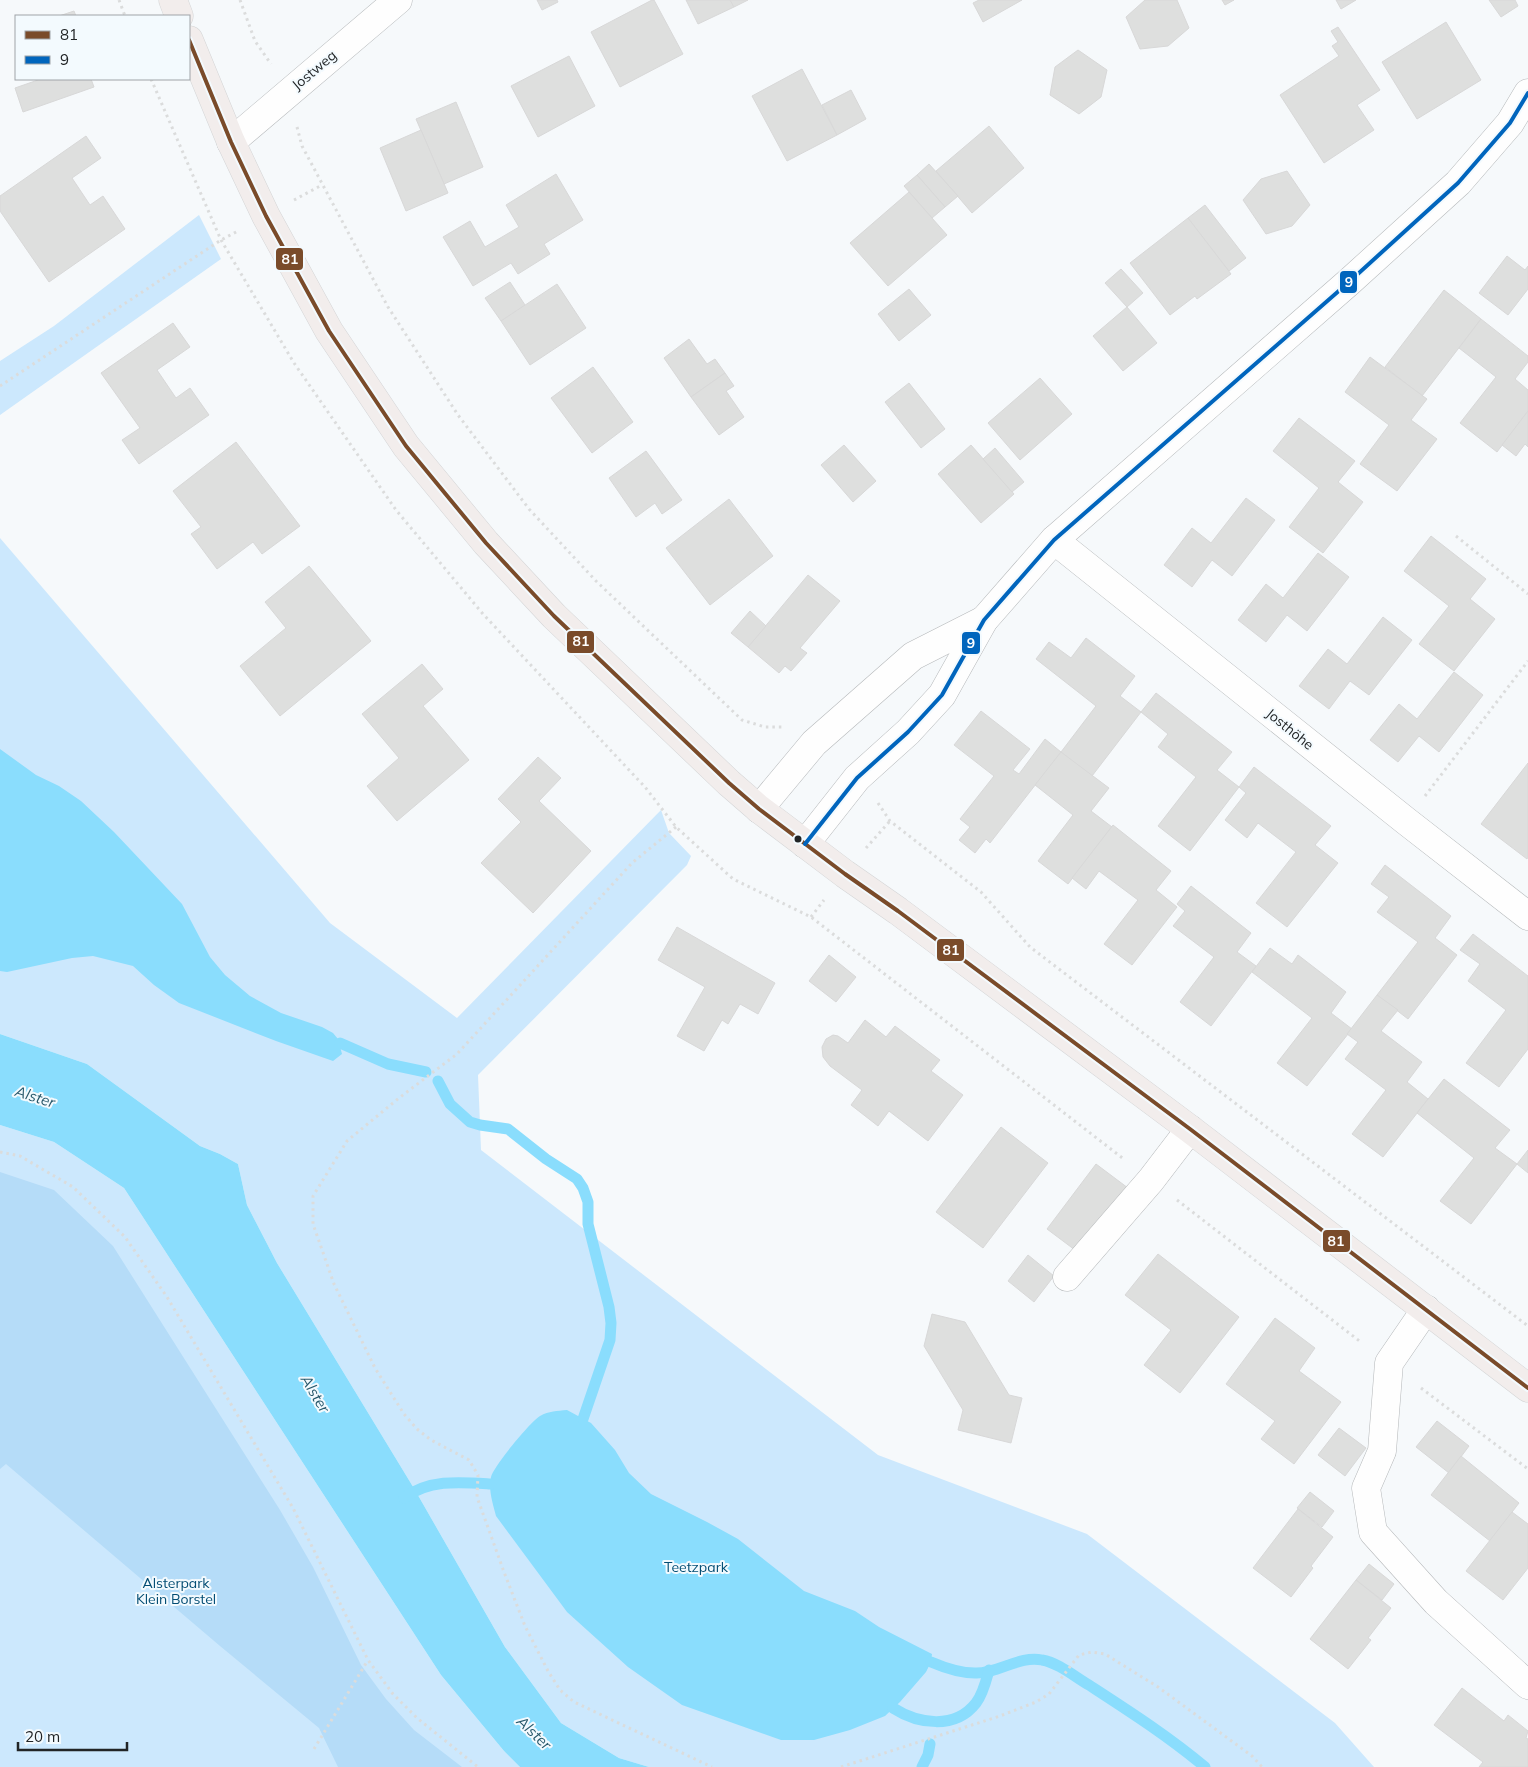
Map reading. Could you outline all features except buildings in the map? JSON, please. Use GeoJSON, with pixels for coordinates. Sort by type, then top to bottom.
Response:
{"type":"FeatureCollection","features":[{"type":"Feature","properties":{"kind":"main road"},"geometry":{"type":"LineString","coordinates":[[173,0],[179,15]]}},
{"type":"Feature","properties":{"kind":"main road"},"geometry":{"type":"LineString","coordinates":[[190,42],[231,142],[266,216],[330,331],[406,446],[486,543],[554,616],[759,809],[898,910],[1190,1129],[1528,1388]]}},
{"type":"Feature","properties":{"kind":"street","name":"Jostweg"},"geometry":{"type":"LineString","coordinates":[[231,142],[398,0]]}},
{"type":"Feature","properties":{"kind":"street"},"geometry":{"type":"LineString","coordinates":[[805,844],[857,778],[908,732],[942,695],[984,620],[1054,540],[1342,289],[1458,183],[1510,123],[1528,93]]}},
{"type":"Feature","properties":{"kind":"street","name":"Josthöhe"},"geometry":{"type":"LineString","coordinates":[[1054,540],[1528,916]]}},
{"type":"Feature","properties":{"kind":"street"},"geometry":{"type":"LineString","coordinates":[[759,809],[814,743],[913,656],[984,620]]}},
{"type":"Feature","properties":{"kind":"street"},"geometry":{"type":"LineString","coordinates":[[1067,1277],[1151,1180],[1190,1129]]}},
{"type":"Feature","properties":{"kind":"street"},"geometry":{"type":"LineString","coordinates":[[1426,1309],[1389,1363],[1382,1451],[1366,1488],[1374,1532],[1436,1602],[1528,1684]]}},
{"type":"Feature","properties":{"kind":"path"},"geometry":{"type":"LineString","coordinates":[[120,0],[126,15]]}},
{"type":"Feature","properties":{"kind":"path"},"geometry":{"type":"LineString","coordinates":[[240,0],[255,41],[274,69]]}},
{"type":"Feature","properties":{"kind":"path"},"geometry":{"type":"LineString","coordinates":[[294,118],[302,146],[388,307],[458,415],[529,509],[596,581],[742,720],[765,727],[790,727]]}},
{"type":"Feature","properties":{"kind":"path"},"geometry":{"type":"LineString","coordinates":[[0,386],[221,240]]}},
{"type":"Feature","properties":{"kind":"path"},"geometry":{"type":"LineString","coordinates":[[1456,536],[1528,594]]}},
{"type":"Feature","properties":{"kind":"path"},"geometry":{"type":"LineString","coordinates":[[1406,821],[1528,661]]}},
{"type":"Feature","properties":{"kind":"path"},"geometry":{"type":"LineString","coordinates":[[876,801],[890,821],[981,892],[1030,947],[1528,1326]]}},
{"type":"Feature","properties":{"kind":"path"},"geometry":{"type":"LineString","coordinates":[[872,841],[890,821]]}},
{"type":"Feature","properties":{"kind":"path"},"geometry":{"type":"LineString","coordinates":[[676,827],[632,863],[456,1054],[347,1141],[313,1196],[312,1209],[313,1224],[334,1284],[375,1368],[404,1414],[417,1429],[432,1440],[469,1460],[478,1475],[477,1497],[504,1572],[525,1626],[560,1690],[574,1702],[712,1767]]}},
{"type":"Feature","properties":{"kind":"path"},"geometry":{"type":"LineString","coordinates":[[820,905],[811,917],[1528,1469]]}},
{"type":"Feature","properties":{"kind":"path"},"geometry":{"type":"LineString","coordinates":[[0,1152],[20,1156],[73,1187],[125,1236],[167,1297],[294,1508],[368,1660],[393,1694],[416,1718],[478,1767]]}},
{"type":"Feature","properties":{"kind":"path"},"geometry":{"type":"LineString","coordinates":[[841,1767],[1000,1716],[1036,1702],[1049,1694],[1079,1655],[1092,1652],[1105,1654],[1158,1687],[1252,1756],[1262,1767]]}},
{"type":"Feature","properties":{"kind":"path"},"geometry":{"type":"LineString","coordinates":[[314,1749],[368,1660]]}},
{"type":"Feature","properties":{"kind":"green space"},"geometry":{"type":"Polygon","coordinates":[[[199,215],[221,259],[0,415],[0,361],[54,326],[199,215]]]}},
{"type":"Feature","properties":{"kind":"green space","name":"Teetzpark"},"geometry":{"type":"Polygon","coordinates":[[[0,538],[330,923],[457,1018],[661,810],[669,833],[691,856],[687,865],[478,1075],[481,1150],[878,1455],[1087,1534],[1335,1723],[1374,1767],[649,1767],[619,1758],[561,1723],[505,1647],[415,1490],[277,1263],[247,1205],[238,1164],[200,1146],[87,1064],[0,1034],[0,538]]]}},
{"type":"Feature","properties":{"kind":"green space","name":"Alsterpark Klein Borstel"},"geometry":{"type":"Polygon","coordinates":[[[0,1125],[54,1142],[124,1188],[441,1675],[504,1751],[520,1767],[0,1767],[0,1125]]]}},
{"type":"Feature","properties":{"kind":"green space"},"geometry":{"type":"Polygon","coordinates":[[[0,1172],[54,1190],[113,1246],[280,1510],[313,1567],[361,1665],[386,1699],[414,1730],[462,1767],[338,1767],[319,1728],[6,1464],[0,1469],[0,1172]]]}},
{"type":"Feature","properties":{"kind":"water"},"geometry":{"type":"Polygon","coordinates":[[[0,749],[36,775],[59,786],[81,801],[114,832],[182,904],[210,957],[225,975],[250,996],[281,1013],[322,1027],[333,1033],[338,1039],[342,1054],[333,1061],[179,1003],[154,985],[133,966],[93,956],[72,958],[7,972],[0,971],[0,749]]]}},
{"type":"Feature","properties":{"kind":"water","name":"Alster"},"geometry":{"type":"Polygon","coordinates":[[[0,1034],[87,1064],[200,1146],[238,1164],[247,1205],[277,1263],[415,1490],[505,1647],[561,1723],[619,1758],[649,1767],[520,1767],[504,1751],[441,1675],[124,1188],[54,1142],[0,1125],[0,1034]]]}},
{"type":"Feature","properties":{"kind":"water"},"geometry":{"type":"Polygon","coordinates":[[[567,1410],[591,1423],[615,1450],[629,1473],[651,1494],[738,1539],[804,1591],[855,1611],[879,1627],[932,1654],[931,1662],[926,1672],[885,1716],[850,1730],[814,1740],[781,1740],[682,1705],[628,1667],[567,1612],[496,1516],[492,1502],[491,1477],[498,1464],[513,1445],[540,1416],[550,1412],[567,1410]]]}},
{"type":"Feature","properties":{"kind":"waterway"},"geometry":{"type":"LineString","coordinates":[[340,1043],[388,1064],[426,1072]]}},
{"type":"Feature","properties":{"kind":"waterway"},"geometry":{"type":"LineString","coordinates":[[438,1081],[450,1104],[470,1122],[508,1129],[546,1159],[577,1179],[583,1188],[588,1202],[588,1224],[609,1307],[611,1323],[610,1340],[583,1419]]}},
{"type":"Feature","properties":{"kind":"waterway"},"geometry":{"type":"LineString","coordinates":[[404,1498],[424,1488],[445,1483],[491,1484]]}},
{"type":"Feature","properties":{"kind":"waterway"},"geometry":{"type":"LineString","coordinates":[[931,1662],[952,1670],[975,1673],[992,1671],[1025,1660],[1042,1660],[1055,1664],[1134,1714],[1205,1767]]}},
{"type":"Feature","properties":{"kind":"waterway"},"geometry":{"type":"LineString","coordinates":[[893,1708],[925,1721],[947,1721],[958,1717],[967,1712],[976,1703],[984,1687],[989,1670]]}},
{"type":"Feature","properties":{"kind":"waterway"},"geometry":{"type":"LineString","coordinates":[[922,1767],[928,1755],[930,1744]]}},
{"type":"Feature","properties":{"kind":"transit line","name":"81"},"geometry":{"type":"LineString","coordinates":[[190,42],[231,142],[266,216],[329,331],[406,446],[486,543],[554,616],[729,783],[759,809],[1190,1129],[1528,1388]]}},
{"type":"Feature","properties":{"kind":"transit line","name":"9"},"geometry":{"type":"LineString","coordinates":[[805,844],[857,778],[908,732],[942,695],[984,620],[1054,540],[1349,282],[1458,183],[1510,123],[1528,93]]}}]}
